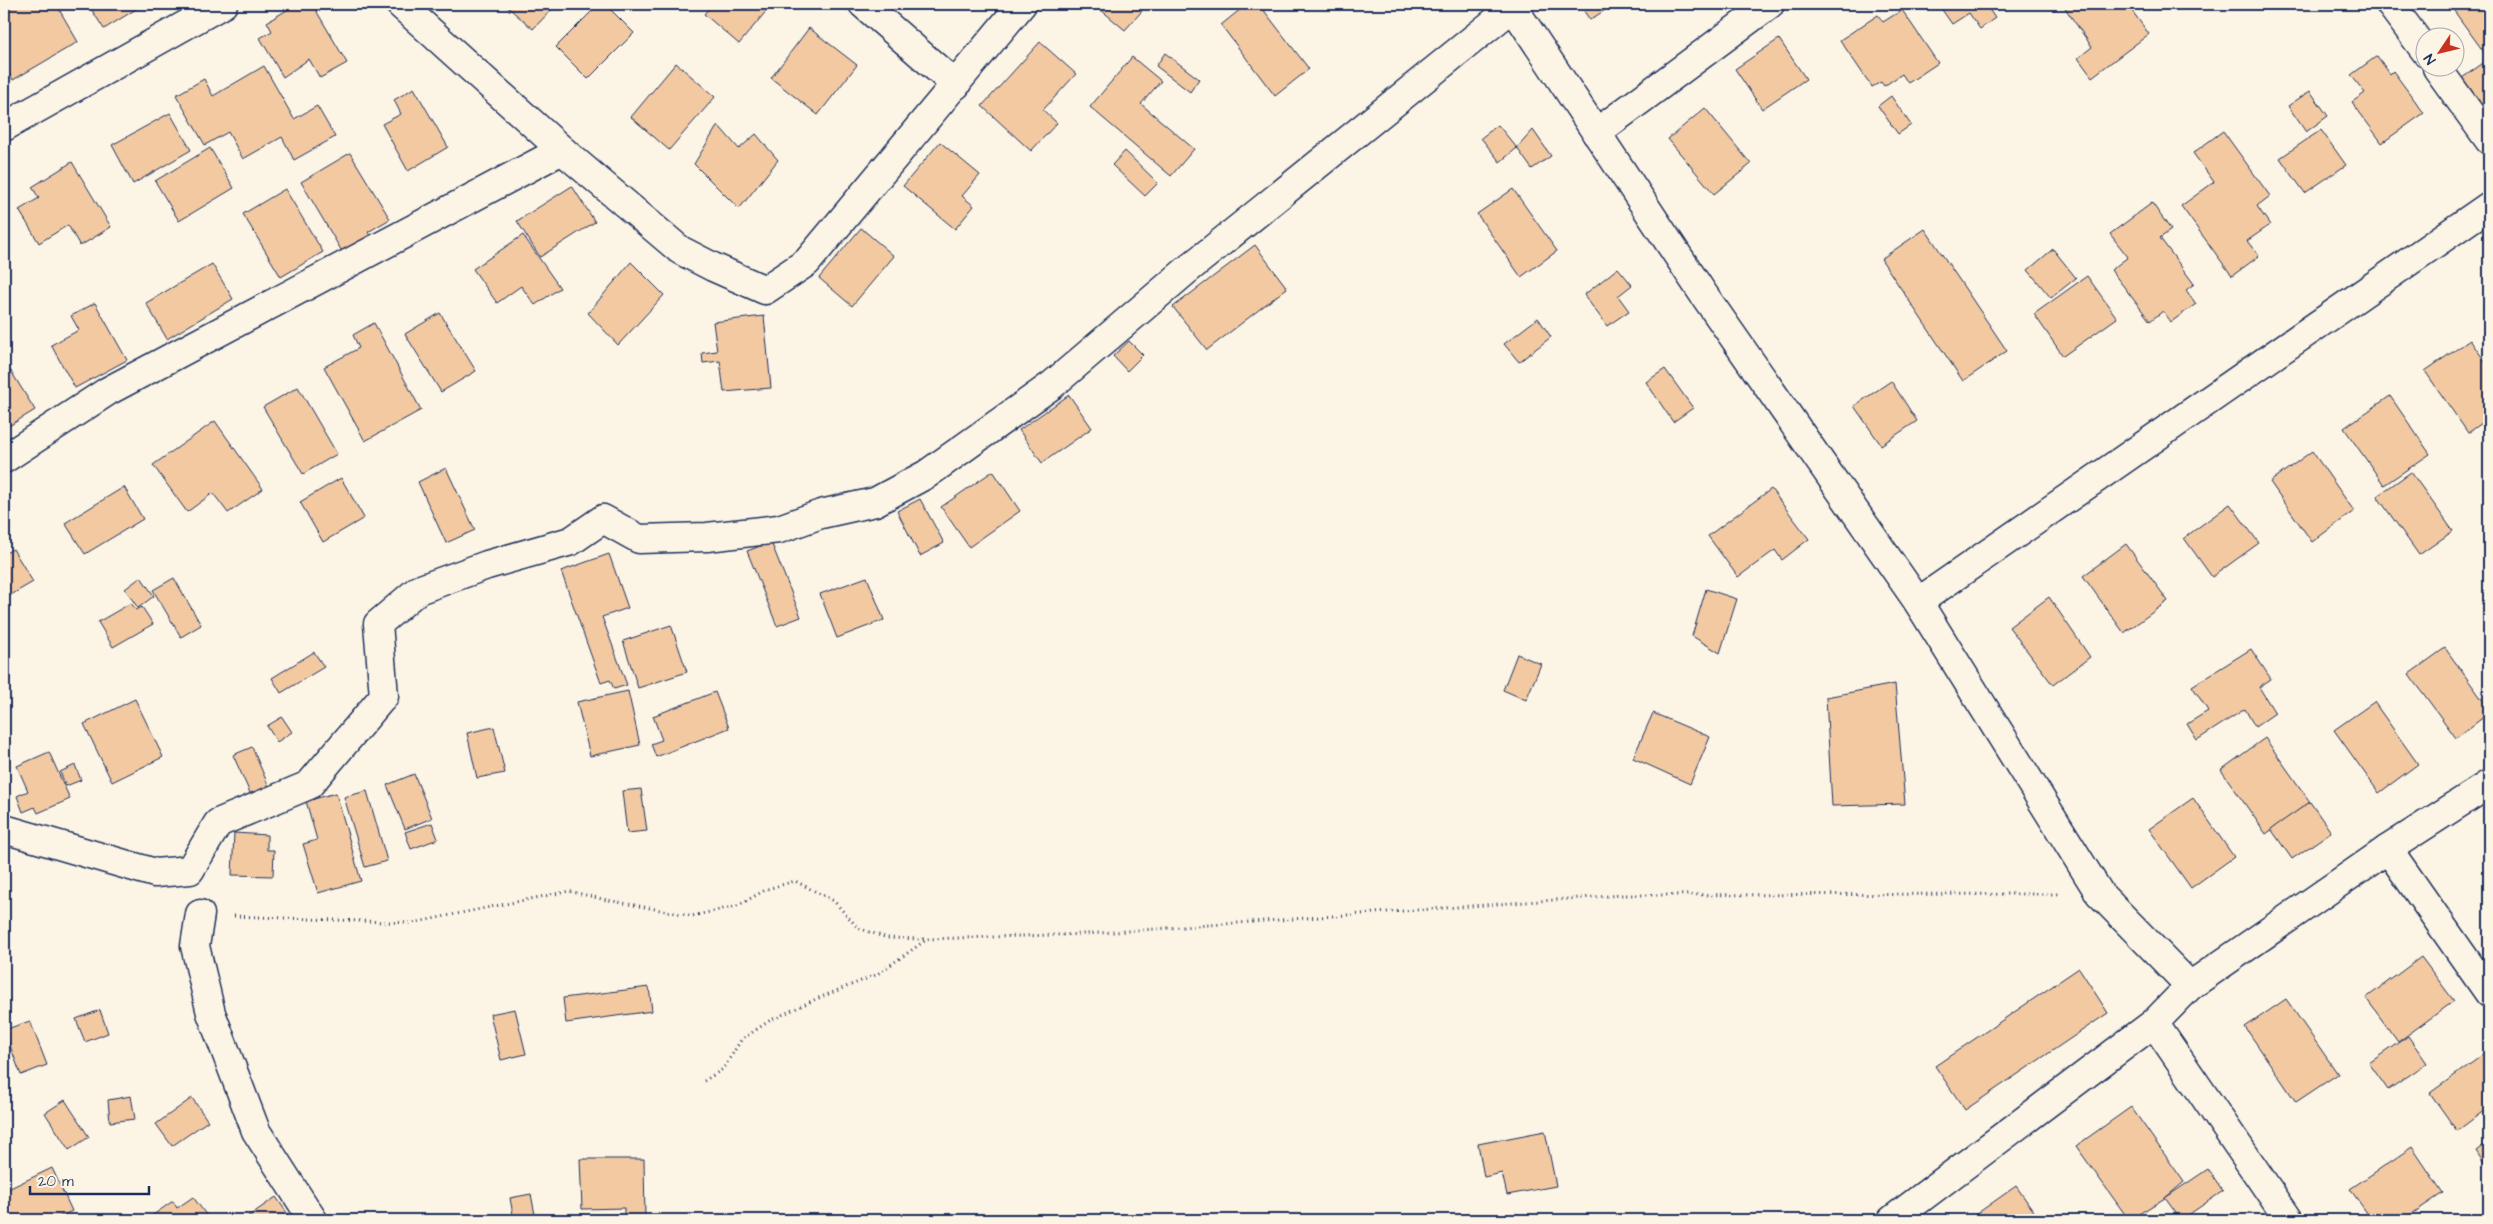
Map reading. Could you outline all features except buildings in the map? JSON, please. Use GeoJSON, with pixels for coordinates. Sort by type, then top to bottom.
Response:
{"type":"FeatureCollection","features":[{"type":"Feature","properties":{"kind":"street"},"geometry":{"type":"LineString","coordinates":[[4,127],[222,4]]}},
{"type":"Feature","properties":{"kind":"street"},"geometry":{"type":"LineString","coordinates":[[400,4],[562,150],[680,250],[712,267],[765,290],[807,262],[1022,4]]}},
{"type":"Feature","properties":{"kind":"street"},"geometry":{"type":"LineString","coordinates":[[863,4],[956,85]]}},
{"type":"Feature","properties":{"kind":"street"},"geometry":{"type":"LineString","coordinates":[[1596,133],[1770,4]]}},
{"type":"Feature","properties":{"kind":"street"},"geometry":{"type":"LineString","coordinates":[[2390,4],[2416,39]]}},
{"type":"Feature","properties":{"kind":"street"},"geometry":{"type":"LineString","coordinates":[[4,829],[156,873],[190,870],[218,823],[309,785],[384,696],[378,624],[418,590],[487,565],[571,542],[603,519],[638,539],[707,537],[779,529],[821,514],[875,502],[927,474],[1052,385],[1187,270],[1512,5],[1702,292],[1918,602],[2100,894],[2190,986]]}},
{"type":"Feature","properties":{"kind":"street"},"geometry":{"type":"LineString","coordinates":[[2443,78],[2489,140]]}},
{"type":"Feature","properties":{"kind":"street"},"geometry":{"type":"LineString","coordinates":[[4,459],[108,391],[562,150]]}},
{"type":"Feature","properties":{"kind":"street"},"geometry":{"type":"LineString","coordinates":[[1918,602],[2489,206]]}},
{"type":"Feature","properties":{"kind":"street"},"geometry":{"type":"LineString","coordinates":[[1899,1218],[2154,1023],[2190,986],[2388,849],[2489,784]]}},
{"type":"Feature","properties":{"kind":"street"},"geometry":{"type":"LineString","coordinates":[[2388,849],[2489,993]]}},
{"type":"Feature","properties":{"kind":"street"},"geometry":{"type":"LineString","coordinates":[[200,914],[195,946],[211,1013],[256,1131],[313,1220]]}},
{"type":"Feature","properties":{"kind":"street"},"geometry":{"type":"LineString","coordinates":[[2154,1023],[2289,1220]]}},
{"type":"Feature","properties":{"kind":"path"},"geometry":{"type":"LineString","coordinates":[[200,914],[412,923],[569,890],[602,899],[692,916],[737,906],[767,888],[795,881],[834,901],[858,928],[887,938],[926,939],[1086,934],[1622,895],[2100,894]]}},
{"type":"Feature","properties":{"kind":"path"},"geometry":{"type":"LineString","coordinates":[[704,1081],[723,1069],[742,1040],[769,1021],[816,998],[876,976],[926,939]]}}]}
